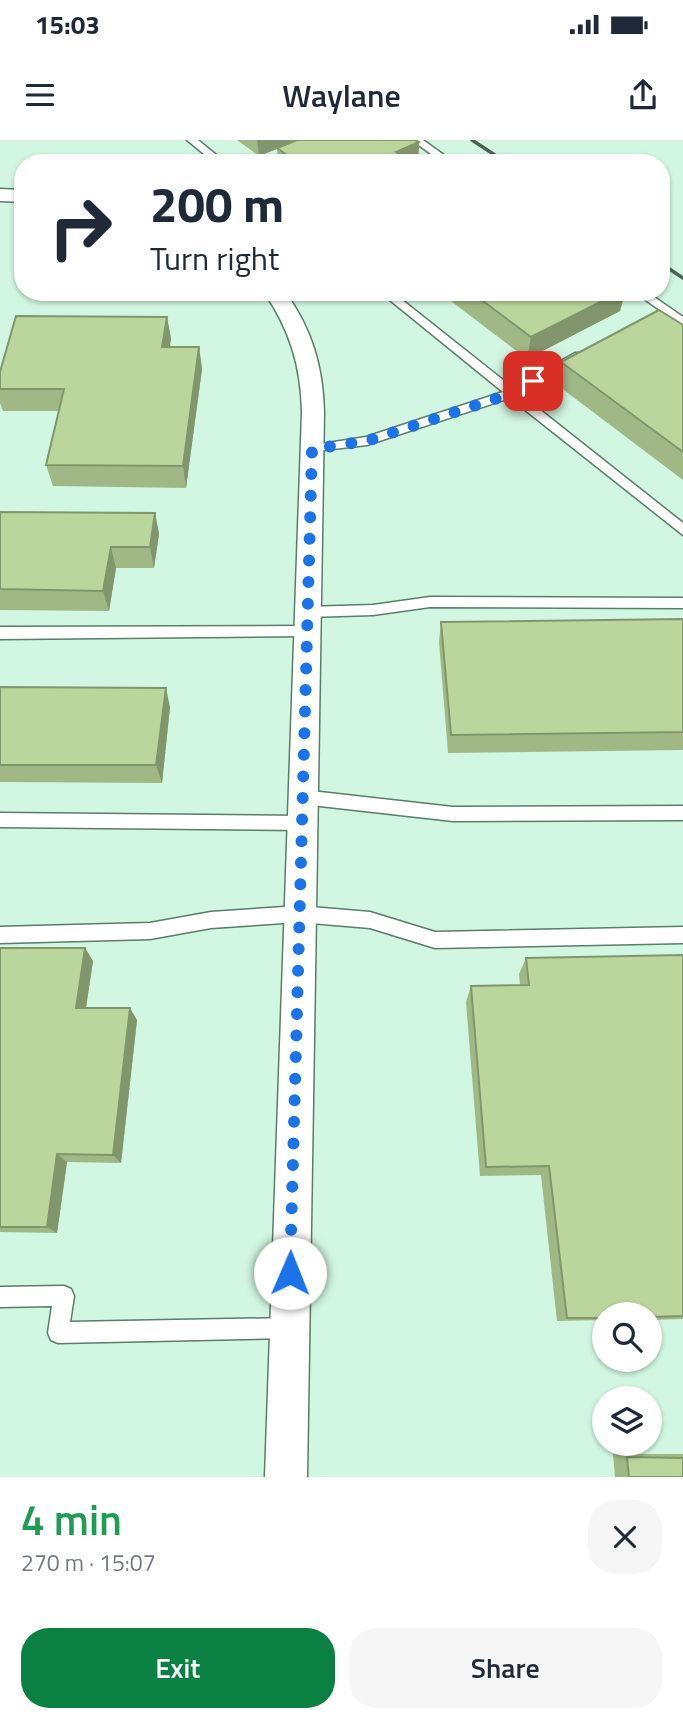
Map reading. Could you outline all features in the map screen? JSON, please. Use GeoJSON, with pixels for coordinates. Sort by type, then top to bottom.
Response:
{"type":"FeatureCollection","features":[{"type":"Feature","properties":{"kind":"street"},"geometry":{"type":"LineString","coordinates":[[280,301],[301,334],[313,390],[286,1477]]}},
{"type":"Feature","properties":{"kind":"lane"},"geometry":{"type":"LineString","coordinates":[[192,140],[210,154]]}},
{"type":"Feature","properties":{"kind":"lane"},"geometry":{"type":"LineString","coordinates":[[417,140],[437,154]]}},
{"type":"Feature","properties":{"kind":"lane"},"geometry":{"type":"LineString","coordinates":[[396,301],[683,530]]}},
{"type":"Feature","properties":{"kind":"lane"},"geometry":{"type":"LineString","coordinates":[[648,301],[660,313],[683,322]]}},
{"type":"Feature","properties":{"kind":"lane"},"geometry":{"type":"LineString","coordinates":[[312,449],[367,441],[513,393],[587,352]]}},
{"type":"Feature","properties":{"kind":"lane"},"geometry":{"type":"LineString","coordinates":[[0,634],[307,622],[430,602],[683,603]]}},
{"type":"Feature","properties":{"kind":"lane"},"geometry":{"type":"LineString","coordinates":[[0,820],[301,810],[453,814],[683,813]]}},
{"type":"Feature","properties":{"kind":"lane"},"geometry":{"type":"LineString","coordinates":[[0,935],[150,931],[211,920],[299,914],[370,920],[435,940],[683,935]]}},
{"type":"Feature","properties":{"kind":"lane"},"geometry":{"type":"LineString","coordinates":[[0,1297],[64,1296],[58,1333],[289,1328]]}},
{"type":"Feature","properties":{"kind":"building"},"geometry":{"type":"Polygon","coordinates":[[[297,140],[419,142],[396,152],[399,154],[285,154],[277,148],[297,140]]]}},
{"type":"Feature","properties":{"kind":"building"},"geometry":{"type":"Polygon","coordinates":[[[483,301],[602,301],[531,337],[483,301]]]}},
{"type":"Feature","properties":{"kind":"building"},"geometry":{"type":"Polygon","coordinates":[[[659,310],[683,325],[683,452],[561,362],[659,310]]]}},
{"type":"Feature","properties":{"kind":"building"},"geometry":{"type":"Polygon","coordinates":[[[16,316],[167,317],[162,347],[199,347],[183,466],[46,465],[64,389],[0,389],[0,372],[16,316]]]}},
{"type":"Feature","properties":{"kind":"building"},"geometry":{"type":"Polygon","coordinates":[[[0,512],[155,513],[150,547],[111,547],[103,591],[0,589],[0,512]]]}},
{"type":"Feature","properties":{"kind":"building"},"geometry":{"type":"Polygon","coordinates":[[[683,619],[683,732],[451,735],[441,622],[683,619]]]}},
{"type":"Feature","properties":{"kind":"building"},"geometry":{"type":"Polygon","coordinates":[[[0,687],[166,688],[156,765],[0,765],[0,687]]]}},
{"type":"Feature","properties":{"kind":"building"},"geometry":{"type":"Polygon","coordinates":[[[0,948],[85,948],[76,1008],[130,1008],[113,1155],[57,1154],[47,1227],[0,1227],[0,948]]]}},
{"type":"Feature","properties":{"kind":"building"},"geometry":{"type":"Polygon","coordinates":[[[683,955],[683,1316],[662,1317],[662,1302],[592,1302],[592,1318],[567,1318],[549,1166],[486,1167],[471,986],[529,985],[526,958],[683,955]]]}},
{"type":"Feature","properties":{"kind":"building"},"geometry":{"type":"Polygon","coordinates":[[[627,1457],[683,1458],[683,1477],[629,1477],[627,1457]]]}},
{"type":"Feature","properties":{"kind":"railway"},"geometry":{"type":"LineString","coordinates":[[472,140],[493,154]]}},
{"type":"Feature","properties":{"kind":"railway"},"geometry":{"type":"LineString","coordinates":[[670,269],[683,278]]}},
{"type":"Feature","properties":{"kind":"route"},"geometry":{"type":"LineString","coordinates":[[290,1273],[312,449],[367,441],[513,393],[533,381]]}}]}
